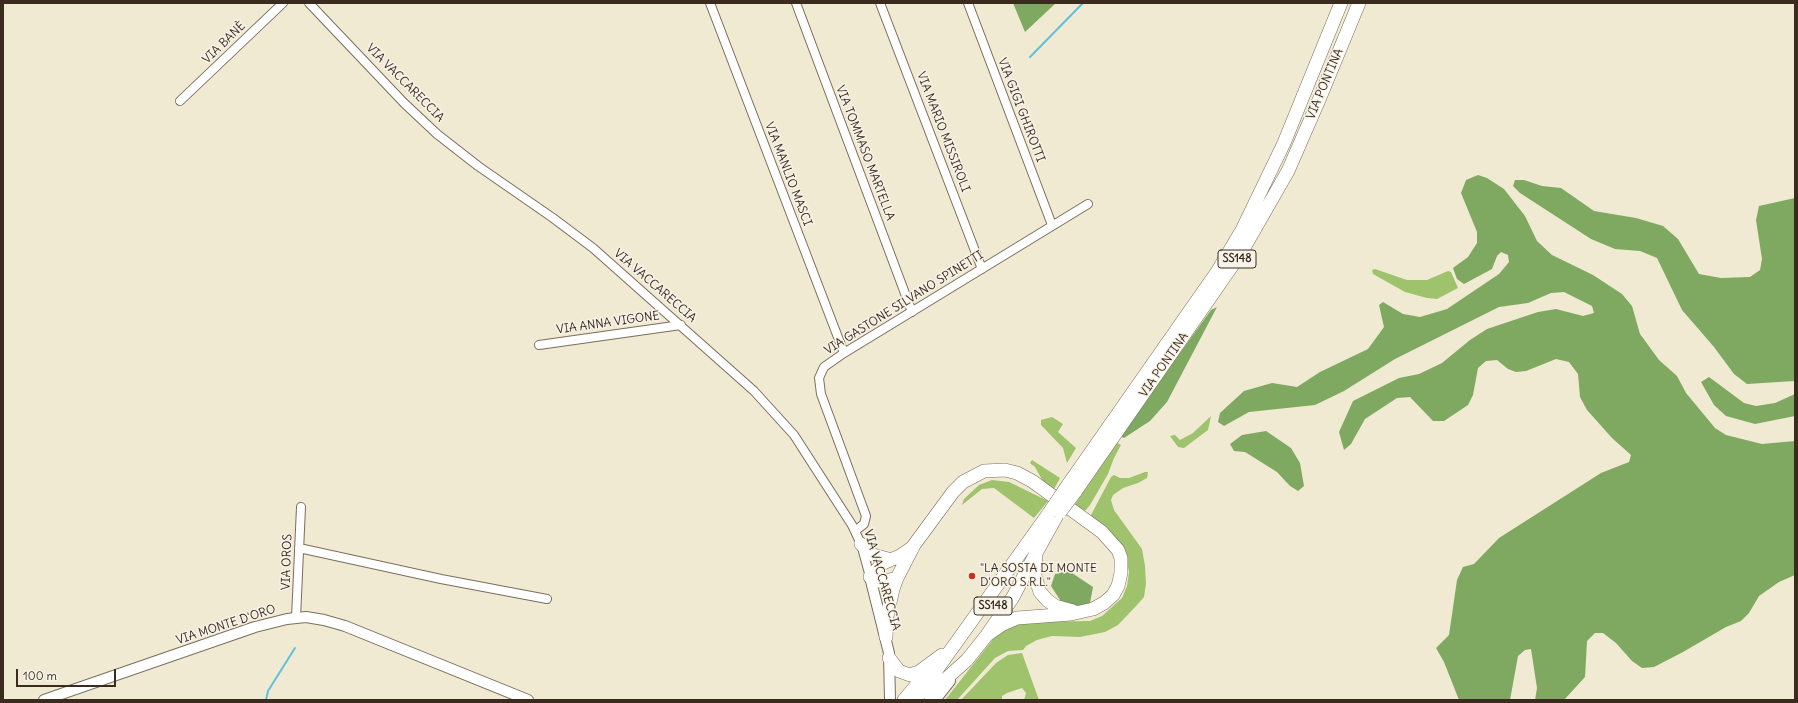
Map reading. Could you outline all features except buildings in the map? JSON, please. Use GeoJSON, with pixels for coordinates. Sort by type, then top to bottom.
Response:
{"type":"FeatureCollection","features":[{"type":"Feature","properties":{"kind":"highway","name":"VIA PONTINA"},"geometry":{"type":"LineString","coordinates":[[930,698],[1216,272],[1242,230],[1284,143],[1341,3]]}},
{"type":"Feature","properties":{"kind":"highway","name":"VIA PONTINA"},"geometry":{"type":"LineString","coordinates":[[1071,488],[1195,321],[1245,247],[1288,171],[1359,3]]}},
{"type":"Feature","properties":{"kind":"highway"},"geometry":{"type":"LineString","coordinates":[[886,637],[889,606],[897,578],[914,546],[953,492],[966,480],[978,473],[992,470],[1005,470],[1032,481],[1102,532],[1118,550],[1122,569],[1116,589],[1104,603],[1093,609],[1081,613],[1016,618],[1003,624],[987,635]]}},
{"type":"Feature","properties":{"kind":"highway","name":"VIA PONTINA"},"geometry":{"type":"LineString","coordinates":[[915,700],[952,648],[1053,515]]}},
{"type":"Feature","properties":{"kind":"highway"},"geometry":{"type":"LineString","coordinates":[[930,698],[967,660],[1013,598],[1053,515]]}},
{"type":"Feature","properties":{"kind":"highway"},"geometry":{"type":"LineString","coordinates":[[861,544],[873,555],[888,559]]}},
{"type":"Feature","properties":{"kind":"highway"},"geometry":{"type":"LineString","coordinates":[[897,578],[883,582],[870,576],[888,559],[900,556],[914,546]]}},
{"type":"Feature","properties":{"kind":"highway"},"geometry":{"type":"LineString","coordinates":[[1036,553],[1035,576],[1044,596],[1055,606],[1081,613]]}},
{"type":"Feature","properties":{"kind":"highway"},"geometry":{"type":"LineString","coordinates":[[889,658],[900,673],[912,675],[919,672],[952,648]]}},
{"type":"Feature","properties":{"kind":"highway"},"geometry":{"type":"LineString","coordinates":[[904,700],[952,648]]}},
{"type":"Feature","properties":{"kind":"street","name":"VIA BANÈ"},"geometry":{"type":"LineString","coordinates":[[180,101],[283,3]]}},
{"type":"Feature","properties":{"kind":"street","name":"VIA VACCARECCIA"},"geometry":{"type":"LineString","coordinates":[[309,3],[404,103],[437,134],[478,166],[577,235],[739,377],[780,419],[798,442],[855,530],[861,544],[886,637],[889,658],[890,700]]}},
{"type":"Feature","properties":{"kind":"street","name":"VIA MANLIO MASCI"},"geometry":{"type":"LineString","coordinates":[[710,3],[844,353]]}},
{"type":"Feature","properties":{"kind":"street","name":"VIA TOMMASO MARTELLA"},"geometry":{"type":"LineString","coordinates":[[796,3],[912,312]]}},
{"type":"Feature","properties":{"kind":"street","name":"VIA MARIO MISSIROLI"},"geometry":{"type":"LineString","coordinates":[[880,3],[982,269]]}},
{"type":"Feature","properties":{"kind":"street","name":"VIA GIGI GHIROTTI"},"geometry":{"type":"LineString","coordinates":[[968,3],[1052,225]]}},
{"type":"Feature","properties":{"kind":"street","name":"VIA GASTONE SILVANO SPINETTI"},"geometry":{"type":"LineString","coordinates":[[855,530],[864,524],[866,516],[821,394],[819,384],[820,376],[824,367],[844,353],[1088,204]]}},
{"type":"Feature","properties":{"kind":"street","name":"VIA ANNA VIGONE"},"geometry":{"type":"LineString","coordinates":[[539,345],[681,325]]}},
{"type":"Feature","properties":{"kind":"street","name":"VIA OROS"},"geometry":{"type":"LineString","coordinates":[[296,618],[301,507]]}},
{"type":"Feature","properties":{"kind":"street"},"geometry":{"type":"LineString","coordinates":[[299,548],[440,579],[547,599]]}},
{"type":"Feature","properties":{"kind":"street","name":"VIA MONTE D'ORO"},"geometry":{"type":"LineString","coordinates":[[44,700],[255,627],[278,620],[296,618],[316,618],[337,624],[528,700]]}},
{"type":"Feature","properties":{"kind":"green space"},"geometry":{"type":"Polygon","coordinates":[[[1013,3],[1056,3],[1025,32],[1013,3]]]}},
{"type":"Feature","properties":{"kind":"green space"},"geometry":{"type":"Polygon","coordinates":[[[1478,175],[1487,178],[1504,189],[1525,216],[1537,241],[1552,255],[1593,275],[1622,294],[1632,306],[1640,334],[1659,360],[1677,376],[1686,393],[1715,428],[1726,435],[1762,444],[1795,441],[1795,575],[1779,582],[1759,596],[1749,613],[1741,621],[1726,627],[1654,667],[1642,668],[1632,661],[1616,643],[1603,633],[1595,633],[1587,641],[1585,677],[1564,700],[1535,700],[1537,688],[1531,649],[1525,650],[1518,656],[1510,700],[1459,700],[1444,662],[1436,648],[1449,635],[1457,580],[1463,567],[1474,564],[1499,538],[1601,473],[1629,462],[1631,455],[1612,438],[1587,410],[1580,397],[1578,374],[1569,362],[1556,359],[1526,371],[1516,372],[1508,369],[1497,360],[1486,361],[1478,368],[1473,395],[1468,405],[1444,421],[1433,421],[1410,397],[1397,398],[1365,419],[1351,444],[1344,450],[1339,432],[1353,401],[1399,378],[1419,374],[1442,363],[1470,340],[1487,329],[1538,312],[1556,309],[1583,316],[1594,313],[1592,306],[1564,292],[1551,293],[1528,303],[1499,307],[1395,359],[1344,391],[1315,405],[1249,412],[1224,426],[1218,422],[1220,413],[1244,391],[1272,383],[1297,387],[1320,372],[1368,349],[1384,327],[1379,305],[1383,302],[1403,314],[1420,317],[1447,309],[1499,274],[1509,262],[1508,255],[1501,252],[1497,256],[1492,269],[1464,284],[1457,279],[1453,268],[1468,257],[1477,243],[1477,232],[1461,193],[1466,180],[1478,175]]]}},
{"type":"Feature","properties":{"kind":"green space"},"geometry":{"type":"Polygon","coordinates":[[[1515,180],[1524,180],[1542,186],[1561,188],[1594,211],[1636,218],[1663,226],[1678,239],[1699,274],[1721,278],[1750,277],[1760,270],[1762,259],[1756,220],[1759,206],[1795,198],[1795,381],[1747,384],[1734,374],[1714,347],[1682,310],[1657,258],[1640,251],[1615,249],[1591,239],[1520,193],[1513,186],[1515,180]]]}},
{"type":"Feature","properties":{"kind":"green space"},"geometry":{"type":"Polygon","coordinates":[[[1375,269],[1407,280],[1427,280],[1448,271],[1451,272],[1458,288],[1437,299],[1427,298],[1405,292],[1373,274],[1372,270],[1375,269]]]}},
{"type":"Feature","properties":{"kind":"green space"},"geometry":{"type":"Polygon","coordinates":[[[1217,307],[1167,402],[1150,421],[1124,438],[1120,436],[1211,310],[1217,307]]]}},
{"type":"Feature","properties":{"kind":"green space"},"geometry":{"type":"Polygon","coordinates":[[[1709,377],[1744,403],[1756,406],[1775,403],[1795,394],[1795,416],[1755,424],[1726,416],[1714,405],[1701,382],[1709,377]]]}},
{"type":"Feature","properties":{"kind":"green space"},"geometry":{"type":"Polygon","coordinates":[[[1211,416],[1208,430],[1184,448],[1178,447],[1170,436],[1175,435],[1180,440],[1193,433],[1211,416]]]}},
{"type":"Feature","properties":{"kind":"green space"},"geometry":{"type":"Polygon","coordinates":[[[1052,417],[1063,424],[1058,432],[1076,448],[1067,463],[1063,448],[1041,425],[1041,420],[1052,417]]]}},
{"type":"Feature","properties":{"kind":"green space"},"geometry":{"type":"Polygon","coordinates":[[[1266,431],[1291,448],[1300,463],[1304,486],[1298,491],[1290,486],[1277,472],[1245,452],[1234,451],[1230,444],[1242,435],[1266,431]]]}},
{"type":"Feature","properties":{"kind":"green space"},"geometry":{"type":"Polygon","coordinates":[[[1116,442],[1121,445],[1108,474],[1090,505],[1086,510],[1079,511],[1072,509],[1116,442]]]}},
{"type":"Feature","properties":{"kind":"green space"},"geometry":{"type":"Polygon","coordinates":[[[1032,460],[1060,478],[1054,489],[1045,485],[1035,467],[1030,463],[1032,460]]]}},
{"type":"Feature","properties":{"kind":"green space"},"geometry":{"type":"Polygon","coordinates":[[[1148,472],[1147,478],[1123,488],[1113,495],[1111,500],[1114,510],[1142,549],[1146,584],[1144,597],[1137,605],[1118,625],[1105,632],[1080,637],[1052,636],[1037,640],[1026,646],[1023,650],[1008,651],[995,658],[957,700],[945,700],[994,638],[1013,625],[1024,622],[1090,621],[1102,616],[1122,598],[1127,586],[1129,572],[1127,562],[1093,520],[1091,515],[1111,477],[1114,475],[1120,478],[1129,478],[1148,472]]]}},
{"type":"Feature","properties":{"kind":"green space"},"geometry":{"type":"Polygon","coordinates":[[[992,480],[1009,482],[1048,501],[1034,518],[994,488],[982,489],[962,505],[964,499],[979,485],[992,480]]]}},
{"type":"Feature","properties":{"kind":"green space"},"geometry":{"type":"Polygon","coordinates":[[[1069,571],[1093,587],[1090,603],[1081,606],[1062,603],[1051,586],[1055,574],[1069,571]]]}},
{"type":"Feature","properties":{"kind":"green space"},"geometry":{"type":"Polygon","coordinates":[[[1022,653],[1039,700],[1024,700],[1026,693],[1022,688],[1002,696],[1002,700],[961,700],[996,663],[1008,655],[1022,653]]]}},
{"type":"Feature","properties":{"kind":"waterway"},"geometry":{"type":"LineString","coordinates":[[1030,57],[1083,3]]}},
{"type":"Feature","properties":{"kind":"waterway"},"geometry":{"type":"LineString","coordinates":[[266,700],[268,691],[295,648]]}},
{"type":"Feature","properties":{"kind":"place","name":"\"LA SOSTA DI MONTE D'ORO S.R.L.\""},"geometry":{"type":"Point","coordinates":[972,576]}}]}
